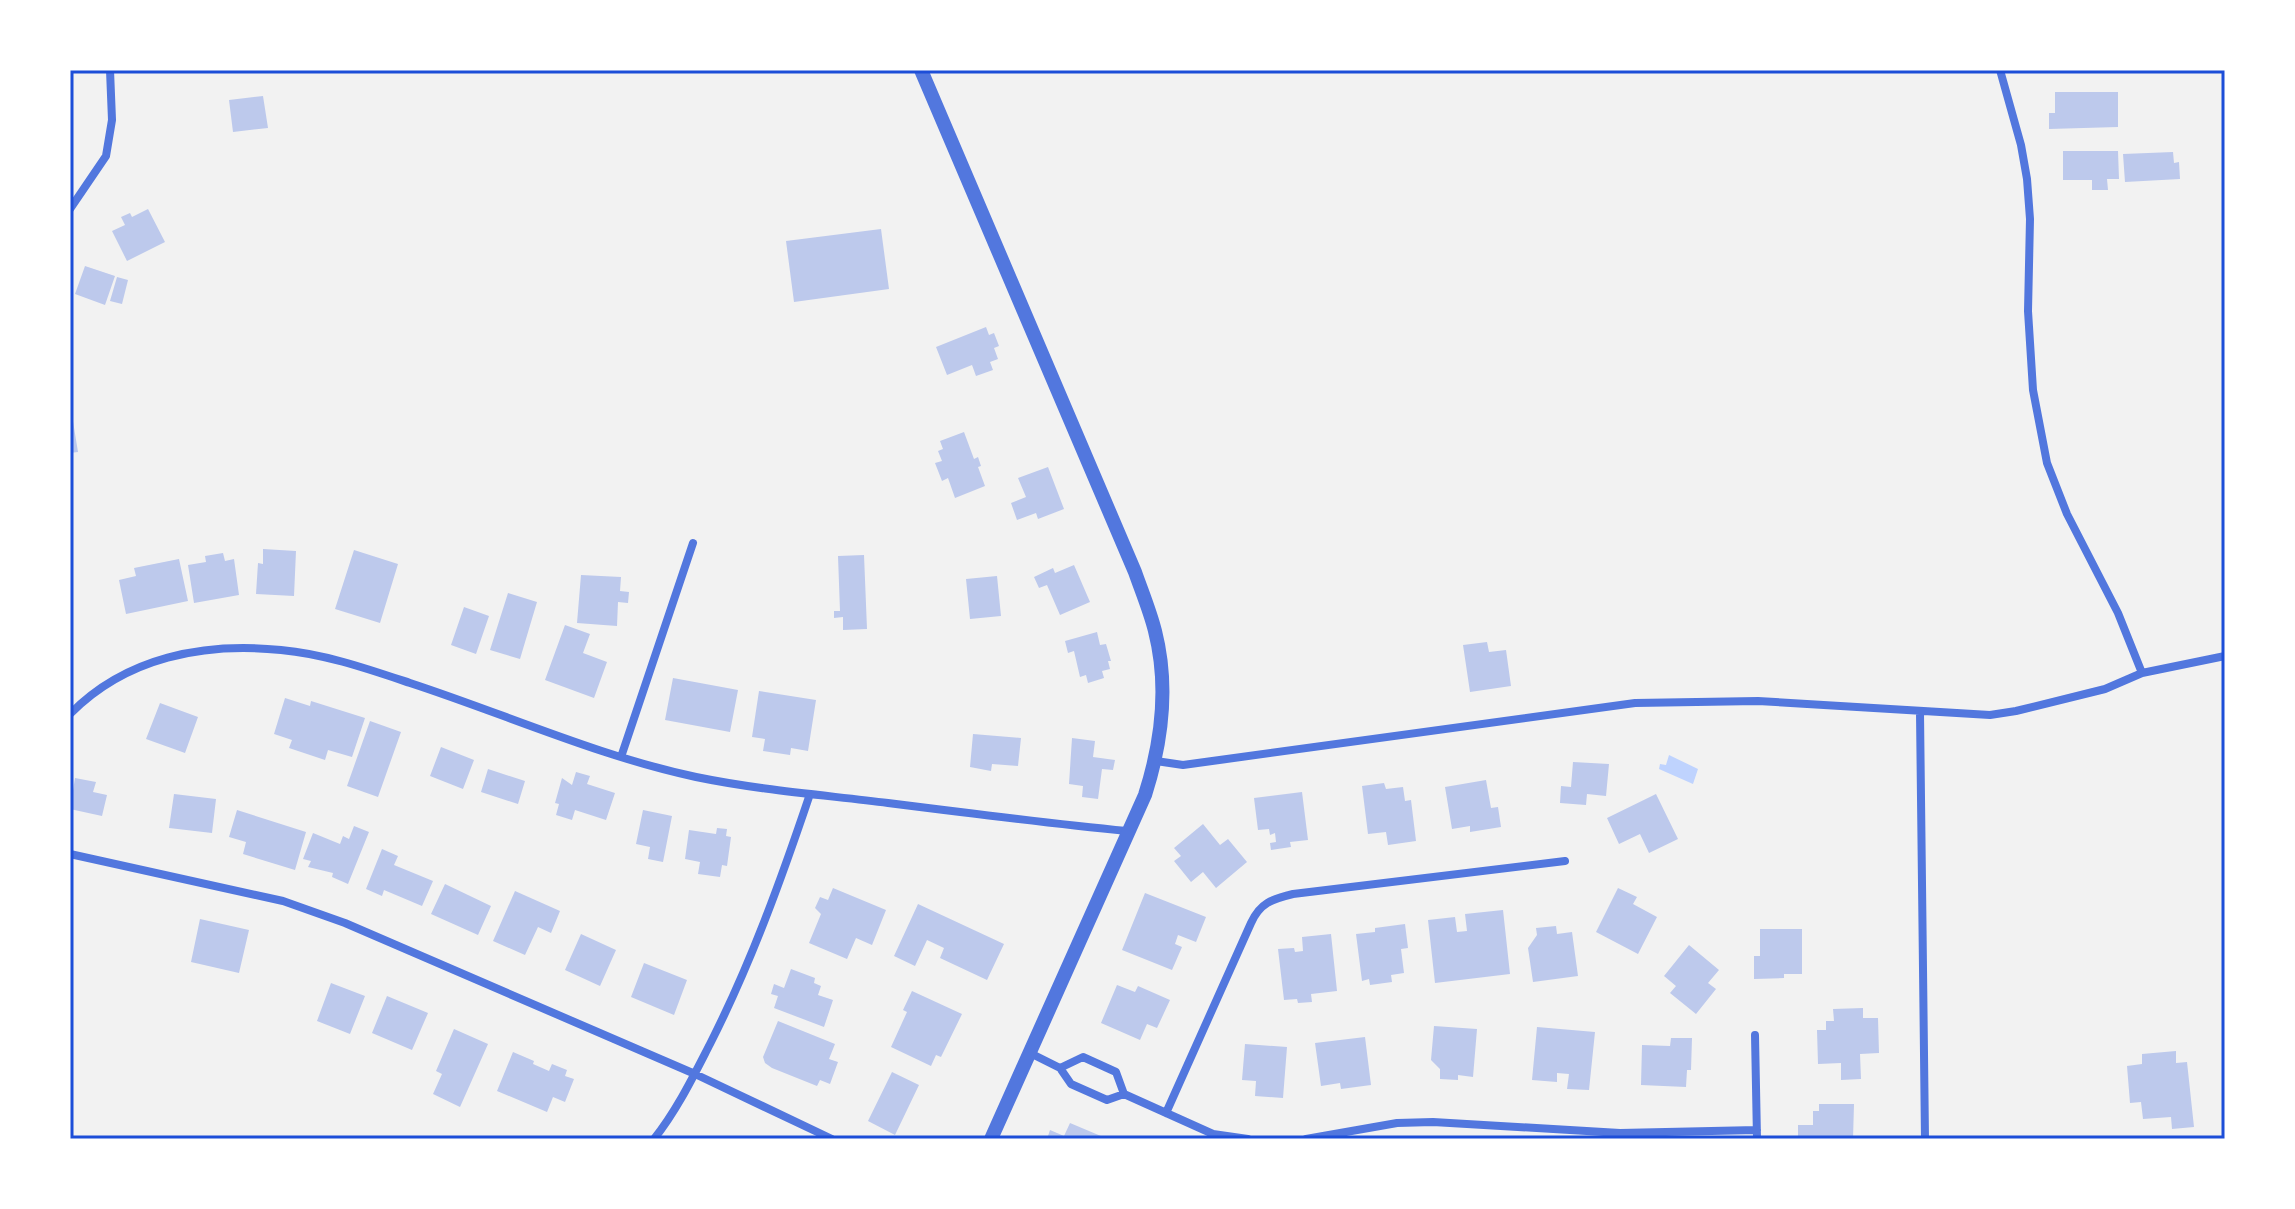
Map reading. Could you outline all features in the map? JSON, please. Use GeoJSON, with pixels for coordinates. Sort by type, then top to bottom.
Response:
{"type":"FeatureCollection","features":[{"type":"Feature","properties":{"kind":"street"},"geometry":{"type":"LineString","coordinates":[[70,209],[106,156],[112,120],[110,70]]}},
{"type":"Feature","properties":{"kind":"street"},"geometry":{"type":"LineString","coordinates":[[921,70],[1129,558],[1155,631],[1163,696],[1156,761],[1145,795],[991,1139]]}},
{"type":"Feature","properties":{"kind":"street"},"geometry":{"type":"LineString","coordinates":[[2000,70],[2027,179],[2030,219],[2028,311],[2033,390],[2047,463],[2067,514],[2118,613],[2142,673]]}},
{"type":"Feature","properties":{"kind":"street"},"geometry":{"type":"LineString","coordinates":[[621,757],[693,543]]}},
{"type":"Feature","properties":{"kind":"street"},"geometry":{"type":"LineString","coordinates":[[70,714],[103,685],[138,666],[204,650],[283,650],[358,666],[487,708],[621,757],[697,777],[810,794],[1127,831]]}},
{"type":"Feature","properties":{"kind":"street"},"geometry":{"type":"LineString","coordinates":[[1156,761],[1183,765],[1635,703],[1758,701],[1990,715],[2105,689],[2142,673],[2225,656]]}},
{"type":"Feature","properties":{"kind":"street"},"geometry":{"type":"LineString","coordinates":[[1920,713],[1925,1139]]}},
{"type":"Feature","properties":{"kind":"street"},"geometry":{"type":"LineString","coordinates":[[654,1139],[671,1119],[695,1074],[762,932],[810,794]]}},
{"type":"Feature","properties":{"kind":"street"},"geometry":{"type":"LineString","coordinates":[[70,854],[283,901],[345,923],[695,1074],[832,1139]]}},
{"type":"Feature","properties":{"kind":"street"},"geometry":{"type":"LineString","coordinates":[[1166,1113],[1258,908],[1271,900],[1293,894],[1565,861]]}},
{"type":"Feature","properties":{"kind":"street"},"geometry":{"type":"LineString","coordinates":[[1306,1139],[1397,1123],[1433,1122],[1620,1133],[1757,1135],[1755,1035]]}},
{"type":"Feature","properties":{"kind":"street"},"geometry":{"type":"LineString","coordinates":[[1030,1053],[1060,1068],[1071,1084],[1107,1100],[1124,1094],[1213,1134],[1248,1139]]}},
{"type":"Feature","properties":{"kind":"street"},"geometry":{"type":"LineString","coordinates":[[1060,1068],[1083,1057],[1116,1072],[1124,1094]]}},
{"type":"Feature","properties":{"kind":"water"},"geometry":{"type":"Polygon","coordinates":[[[1669,755],[1698,769],[1693,784],[1659,769],[1660,764],[1666,765],[1669,755]]]}},
{"type":"Feature","properties":{"kind":"building"},"geometry":{"type":"Polygon","coordinates":[[[2055,92],[2118,92],[2118,127],[2049,129],[2049,113],[2055,113],[2055,92]]]}},
{"type":"Feature","properties":{"kind":"building"},"geometry":{"type":"Polygon","coordinates":[[[263,96],[268,128],[233,132],[229,100],[263,96]]]}},
{"type":"Feature","properties":{"kind":"building"},"geometry":{"type":"Polygon","coordinates":[[[2063,151],[2118,151],[2119,179],[2107,179],[2108,190],[2092,190],[2092,180],[2063,180],[2063,151]]]}},
{"type":"Feature","properties":{"kind":"building"},"geometry":{"type":"Polygon","coordinates":[[[2173,152],[2174,163],[2179,162],[2180,179],[2125,182],[2123,154],[2173,152]]]}},
{"type":"Feature","properties":{"kind":"building"},"geometry":{"type":"Polygon","coordinates":[[[148,209],[165,242],[127,261],[112,231],[125,225],[121,217],[130,213],[132,217],[148,209]]]}},
{"type":"Feature","properties":{"kind":"building"},"geometry":{"type":"Polygon","coordinates":[[[881,229],[889,289],[794,302],[786,241],[881,229]]]}},
{"type":"Feature","properties":{"kind":"building"},"geometry":{"type":"Polygon","coordinates":[[[85,266],[115,276],[105,305],[75,294],[85,266]]]}},
{"type":"Feature","properties":{"kind":"building"},"geometry":{"type":"Polygon","coordinates":[[[117,277],[128,280],[122,304],[110,301],[117,277]]]}},
{"type":"Feature","properties":{"kind":"building"},"geometry":{"type":"Polygon","coordinates":[[[986,327],[989,335],[994,333],[999,346],[994,348],[998,359],[990,362],[993,370],[976,376],[972,365],[947,375],[936,347],[986,327]]]}},
{"type":"Feature","properties":{"kind":"building"},"geometry":{"type":"Polygon","coordinates":[[[70,403],[78,452],[70,453],[70,403]]]}},
{"type":"Feature","properties":{"kind":"building"},"geometry":{"type":"Polygon","coordinates":[[[964,432],[974,459],[978,457],[985,486],[955,498],[948,478],[942,481],[935,463],[942,461],[938,451],[943,449],[940,441],[964,432]]]}},
{"type":"Feature","properties":{"kind":"building"},"geometry":{"type":"Polygon","coordinates":[[[1048,467],[1064,509],[1038,519],[1036,513],[1017,520],[1011,503],[1026,497],[1018,478],[1048,467]]]}},
{"type":"Feature","properties":{"kind":"building"},"geometry":{"type":"Polygon","coordinates":[[[263,549],[296,551],[294,596],[256,594],[258,563],[263,564],[263,549]]]}},
{"type":"Feature","properties":{"kind":"building"},"geometry":{"type":"Polygon","coordinates":[[[354,550],[398,564],[380,623],[335,609],[354,550]]]}},
{"type":"Feature","properties":{"kind":"building"},"geometry":{"type":"Polygon","coordinates":[[[223,553],[225,561],[234,559],[239,595],[194,603],[188,565],[206,562],[205,556],[223,553]]]}},
{"type":"Feature","properties":{"kind":"building"},"geometry":{"type":"Polygon","coordinates":[[[864,555],[867,629],[843,630],[843,617],[834,618],[834,611],[840,611],[838,556],[864,555]]]}},
{"type":"Feature","properties":{"kind":"building"},"geometry":{"type":"Polygon","coordinates":[[[179,559],[188,601],[126,614],[119,580],[136,576],[134,568],[179,559]]]}},
{"type":"Feature","properties":{"kind":"building"},"geometry":{"type":"Polygon","coordinates":[[[1074,565],[1090,602],[1060,615],[1047,585],[1039,588],[1034,577],[1053,568],[1055,573],[1074,565]]]}},
{"type":"Feature","properties":{"kind":"building"},"geometry":{"type":"Polygon","coordinates":[[[581,575],[621,577],[620,591],[629,592],[628,603],[618,602],[617,626],[577,623],[581,575]]]}},
{"type":"Feature","properties":{"kind":"building"},"geometry":{"type":"Polygon","coordinates":[[[997,576],[1001,616],[970,619],[966,579],[997,576]]]}},
{"type":"Feature","properties":{"kind":"building"},"geometry":{"type":"Polygon","coordinates":[[[508,593],[537,602],[520,659],[490,650],[508,593]]]}},
{"type":"Feature","properties":{"kind":"building"},"geometry":{"type":"Polygon","coordinates":[[[464,607],[489,616],[476,654],[451,645],[464,607]]]}},
{"type":"Feature","properties":{"kind":"building"},"geometry":{"type":"Polygon","coordinates":[[[565,625],[590,634],[583,653],[607,662],[594,698],[545,680],[565,625]]]}},
{"type":"Feature","properties":{"kind":"building"},"geometry":{"type":"Polygon","coordinates":[[[1097,632],[1100,645],[1106,644],[1110,669],[1102,671],[1104,678],[1088,683],[1086,675],[1080,677],[1074,651],[1068,653],[1065,641],[1097,632]]]}},
{"type":"Feature","properties":{"kind":"building"},"geometry":{"type":"Polygon","coordinates":[[[1487,642],[1489,652],[1506,650],[1511,686],[1470,692],[1463,645],[1487,642]]]}},
{"type":"Feature","properties":{"kind":"building"},"geometry":{"type":"Polygon","coordinates":[[[673,678],[738,690],[730,732],[665,720],[673,678]]]}},
{"type":"Feature","properties":{"kind":"building"},"geometry":{"type":"Polygon","coordinates":[[[759,691],[816,700],[808,751],[791,748],[790,755],[763,751],[765,739],[752,737],[759,691]]]}},
{"type":"Feature","properties":{"kind":"building"},"geometry":{"type":"Polygon","coordinates":[[[285,698],[310,706],[311,701],[365,718],[352,757],[328,750],[325,760],[289,748],[292,740],[274,734],[285,698]]]}},
{"type":"Feature","properties":{"kind":"building"},"geometry":{"type":"Polygon","coordinates":[[[160,703],[198,717],[185,753],[146,739],[160,703]]]}},
{"type":"Feature","properties":{"kind":"building"},"geometry":{"type":"Polygon","coordinates":[[[370,721],[401,732],[378,797],[347,786],[370,721]]]}},
{"type":"Feature","properties":{"kind":"building"},"geometry":{"type":"Polygon","coordinates":[[[973,734],[1021,738],[1018,766],[992,764],[991,771],[970,767],[973,734]]]}},
{"type":"Feature","properties":{"kind":"building"},"geometry":{"type":"Polygon","coordinates":[[[1072,738],[1095,741],[1093,757],[1115,760],[1113,770],[1102,769],[1098,799],[1082,797],[1083,786],[1069,784],[1072,738]]]}},
{"type":"Feature","properties":{"kind":"building"},"geometry":{"type":"Polygon","coordinates":[[[441,747],[474,760],[463,789],[430,776],[441,747]]]}},
{"type":"Feature","properties":{"kind":"building"},"geometry":{"type":"Polygon","coordinates":[[[1573,762],[1609,764],[1606,796],[1587,794],[1586,805],[1560,803],[1561,786],[1571,787],[1573,762]]]}},
{"type":"Feature","properties":{"kind":"building"},"geometry":{"type":"Polygon","coordinates":[[[488,769],[525,781],[518,804],[481,792],[488,769]]]}},
{"type":"Feature","properties":{"kind":"building"},"geometry":{"type":"Polygon","coordinates":[[[576,772],[590,776],[587,784],[615,793],[606,820],[575,810],[572,820],[556,815],[559,804],[555,803],[562,778],[572,785],[576,772]]]}},
{"type":"Feature","properties":{"kind":"building"},"geometry":{"type":"Polygon","coordinates":[[[75,778],[96,782],[93,792],[107,795],[102,816],[70,809],[75,778]]]}},
{"type":"Feature","properties":{"kind":"building"},"geometry":{"type":"Polygon","coordinates":[[[1486,780],[1491,808],[1498,807],[1501,827],[1470,832],[1470,826],[1452,829],[1445,787],[1486,780]]]}},
{"type":"Feature","properties":{"kind":"building"},"geometry":{"type":"Polygon","coordinates":[[[1384,783],[1386,789],[1403,787],[1405,801],[1411,800],[1416,841],[1388,845],[1386,832],[1368,834],[1362,786],[1384,783]]]}},
{"type":"Feature","properties":{"kind":"building"},"geometry":{"type":"Polygon","coordinates":[[[1302,792],[1308,840],[1290,842],[1291,847],[1271,850],[1270,843],[1276,842],[1275,833],[1270,835],[1269,829],[1258,830],[1254,798],[1302,792]]]}},
{"type":"Feature","properties":{"kind":"building"},"geometry":{"type":"Polygon","coordinates":[[[174,794],[216,799],[212,833],[169,828],[174,794]]]}},
{"type":"Feature","properties":{"kind":"building"},"geometry":{"type":"Polygon","coordinates":[[[1656,794],[1678,839],[1649,853],[1640,834],[1619,844],[1607,818],[1656,794]]]}},
{"type":"Feature","properties":{"kind":"building"},"geometry":{"type":"Polygon","coordinates":[[[237,810],[306,832],[295,870],[243,854],[246,842],[229,837],[237,810]]]}},
{"type":"Feature","properties":{"kind":"building"},"geometry":{"type":"Polygon","coordinates":[[[643,810],[672,816],[663,862],[648,859],[650,847],[636,844],[643,810]]]}},
{"type":"Feature","properties":{"kind":"building"},"geometry":{"type":"Polygon","coordinates":[[[1203,824],[1220,845],[1228,839],[1247,862],[1216,888],[1203,872],[1191,882],[1174,861],[1181,856],[1174,848],[1203,824]]]}},
{"type":"Feature","properties":{"kind":"building"},"geometry":{"type":"Polygon","coordinates":[[[354,826],[369,832],[348,884],[332,877],[333,873],[308,867],[311,861],[303,859],[313,833],[340,844],[343,836],[349,839],[354,826]]]}},
{"type":"Feature","properties":{"kind":"building"},"geometry":{"type":"Polygon","coordinates":[[[717,828],[727,829],[726,836],[731,837],[727,866],[722,865],[720,877],[698,874],[700,862],[685,859],[689,830],[716,834],[717,828]]]}},
{"type":"Feature","properties":{"kind":"building"},"geometry":{"type":"Polygon","coordinates":[[[382,849],[398,856],[394,865],[433,881],[422,906],[384,890],[382,896],[366,889],[382,849]]]}},
{"type":"Feature","properties":{"kind":"building"},"geometry":{"type":"Polygon","coordinates":[[[445,884],[491,906],[478,935],[431,914],[445,884]]]}},
{"type":"Feature","properties":{"kind":"building"},"geometry":{"type":"Polygon","coordinates":[[[833,888],[886,910],[872,945],[856,938],[847,959],[809,943],[821,914],[815,908],[820,897],[828,900],[833,888]]]}},
{"type":"Feature","properties":{"kind":"building"},"geometry":{"type":"Polygon","coordinates":[[[1618,888],[1637,897],[1633,904],[1657,917],[1638,954],[1596,932],[1618,888]]]}},
{"type":"Feature","properties":{"kind":"building"},"geometry":{"type":"Polygon","coordinates":[[[515,891],[560,911],[551,933],[538,927],[525,955],[493,941],[515,891]]]}},
{"type":"Feature","properties":{"kind":"building"},"geometry":{"type":"Polygon","coordinates":[[[1145,893],[1206,917],[1196,942],[1178,935],[1175,944],[1182,947],[1172,970],[1122,950],[1145,893]]]}},
{"type":"Feature","properties":{"kind":"building"},"geometry":{"type":"Polygon","coordinates":[[[918,904],[1004,944],[987,980],[940,958],[944,948],[927,940],[915,966],[894,956],[918,904]]]}},
{"type":"Feature","properties":{"kind":"building"},"geometry":{"type":"Polygon","coordinates":[[[1503,910],[1510,974],[1435,983],[1428,920],[1455,917],[1457,932],[1467,931],[1465,914],[1503,910]]]}},
{"type":"Feature","properties":{"kind":"building"},"geometry":{"type":"Polygon","coordinates":[[[200,919],[249,930],[239,973],[191,962],[200,919]]]}},
{"type":"Feature","properties":{"kind":"building"},"geometry":{"type":"Polygon","coordinates":[[[1405,924],[1408,948],[1401,949],[1404,973],[1391,975],[1392,982],[1370,985],[1369,979],[1362,981],[1356,934],[1405,924]]]}},
{"type":"Feature","properties":{"kind":"building"},"geometry":{"type":"Polygon","coordinates":[[[1556,926],[1557,934],[1572,932],[1578,976],[1533,982],[1528,948],[1537,935],[1536,928],[1556,926]]]}},
{"type":"Feature","properties":{"kind":"building"},"geometry":{"type":"Polygon","coordinates":[[[1760,929],[1802,929],[1802,974],[1754,979],[1754,956],[1760,956],[1760,929]]]}},
{"type":"Feature","properties":{"kind":"building"},"geometry":{"type":"Polygon","coordinates":[[[581,934],[616,950],[600,986],[565,970],[581,934]]]}},
{"type":"Feature","properties":{"kind":"building"},"geometry":{"type":"Polygon","coordinates":[[[1331,934],[1337,991],[1311,994],[1312,1002],[1284,1000],[1278,949],[1303,951],[1302,937],[1331,934]]]}},
{"type":"Feature","properties":{"kind":"building"},"geometry":{"type":"Polygon","coordinates":[[[1689,945],[1719,970],[1708,983],[1716,989],[1696,1014],[1670,993],[1676,986],[1664,976],[1689,945]]]}},
{"type":"Feature","properties":{"kind":"building"},"geometry":{"type":"Polygon","coordinates":[[[644,963],[687,980],[674,1015],[631,997],[644,963]]]}},
{"type":"Feature","properties":{"kind":"building"},"geometry":{"type":"Polygon","coordinates":[[[791,969],[815,978],[814,983],[821,986],[818,995],[833,1000],[824,1027],[774,1008],[778,996],[771,994],[774,984],[784,988],[791,969]]]}},
{"type":"Feature","properties":{"kind":"building"},"geometry":{"type":"Polygon","coordinates":[[[331,983],[365,996],[350,1034],[317,1021],[331,983]]]}},
{"type":"Feature","properties":{"kind":"building"},"geometry":{"type":"Polygon","coordinates":[[[1117,985],[1135,992],[1138,986],[1170,1000],[1157,1028],[1147,1024],[1140,1040],[1101,1023],[1117,985]]]}},
{"type":"Feature","properties":{"kind":"building"},"geometry":{"type":"Polygon","coordinates":[[[912,991],[962,1014],[941,1057],[936,1055],[931,1066],[891,1047],[907,1012],[903,1010],[912,991]]]}},
{"type":"Feature","properties":{"kind":"building"},"geometry":{"type":"Polygon","coordinates":[[[387,996],[428,1013],[412,1050],[372,1033],[387,996]]]}},
{"type":"Feature","properties":{"kind":"building"},"geometry":{"type":"Polygon","coordinates":[[[1863,1008],[1863,1018],[1878,1018],[1879,1053],[1860,1054],[1861,1079],[1841,1080],[1841,1063],[1818,1064],[1817,1030],[1826,1030],[1826,1021],[1834,1021],[1833,1009],[1863,1008]]]}},
{"type":"Feature","properties":{"kind":"building"},"geometry":{"type":"Polygon","coordinates":[[[778,1021],[835,1044],[829,1059],[838,1062],[830,1084],[820,1080],[817,1086],[765,1063],[763,1057],[778,1021]]]}},
{"type":"Feature","properties":{"kind":"building"},"geometry":{"type":"Polygon","coordinates":[[[1434,1026],[1477,1029],[1473,1077],[1458,1075],[1458,1080],[1440,1079],[1440,1069],[1431,1060],[1434,1026]]]}},
{"type":"Feature","properties":{"kind":"building"},"geometry":{"type":"Polygon","coordinates":[[[1537,1027],[1595,1032],[1589,1090],[1567,1089],[1569,1074],[1557,1073],[1557,1082],[1532,1080],[1537,1027]]]}},
{"type":"Feature","properties":{"kind":"building"},"geometry":{"type":"Polygon","coordinates":[[[454,1029],[488,1044],[460,1107],[433,1094],[442,1074],[436,1071],[454,1029]]]}},
{"type":"Feature","properties":{"kind":"building"},"geometry":{"type":"Polygon","coordinates":[[[1365,1037],[1371,1085],[1341,1089],[1340,1083],[1321,1086],[1315,1043],[1365,1037]]]}},
{"type":"Feature","properties":{"kind":"building"},"geometry":{"type":"Polygon","coordinates":[[[1671,1038],[1692,1038],[1691,1070],[1687,1070],[1686,1087],[1641,1085],[1642,1045],[1670,1046],[1671,1038]]]}},
{"type":"Feature","properties":{"kind":"building"},"geometry":{"type":"Polygon","coordinates":[[[1245,1044],[1287,1047],[1283,1098],[1255,1096],[1256,1081],[1242,1080],[1245,1044]]]}},
{"type":"Feature","properties":{"kind":"building"},"geometry":{"type":"Polygon","coordinates":[[[2176,1051],[2176,1063],[2187,1062],[2194,1127],[2172,1129],[2171,1117],[2143,1119],[2141,1102],[2130,1103],[2127,1066],[2142,1064],[2142,1054],[2176,1051]]]}},
{"type":"Feature","properties":{"kind":"building"},"geometry":{"type":"Polygon","coordinates":[[[513,1052],[549,1071],[552,1064],[567,1070],[565,1076],[574,1079],[565,1102],[553,1097],[547,1112],[497,1091],[513,1052]]]}},
{"type":"Feature","properties":{"kind":"building"},"geometry":{"type":"Polygon","coordinates":[[[892,1072],[919,1085],[895,1135],[868,1121],[892,1072]]]}},
{"type":"Feature","properties":{"kind":"building"},"geometry":{"type":"Polygon","coordinates":[[[1819,1104],[1854,1104],[1853,1139],[1798,1139],[1798,1125],[1813,1125],[1813,1111],[1819,1111],[1819,1104]]]}},
{"type":"Feature","properties":{"kind":"building"},"geometry":{"type":"Polygon","coordinates":[[[1070,1123],[1108,1139],[1047,1139],[1050,1130],[1064,1136],[1070,1123]]]}}]}
